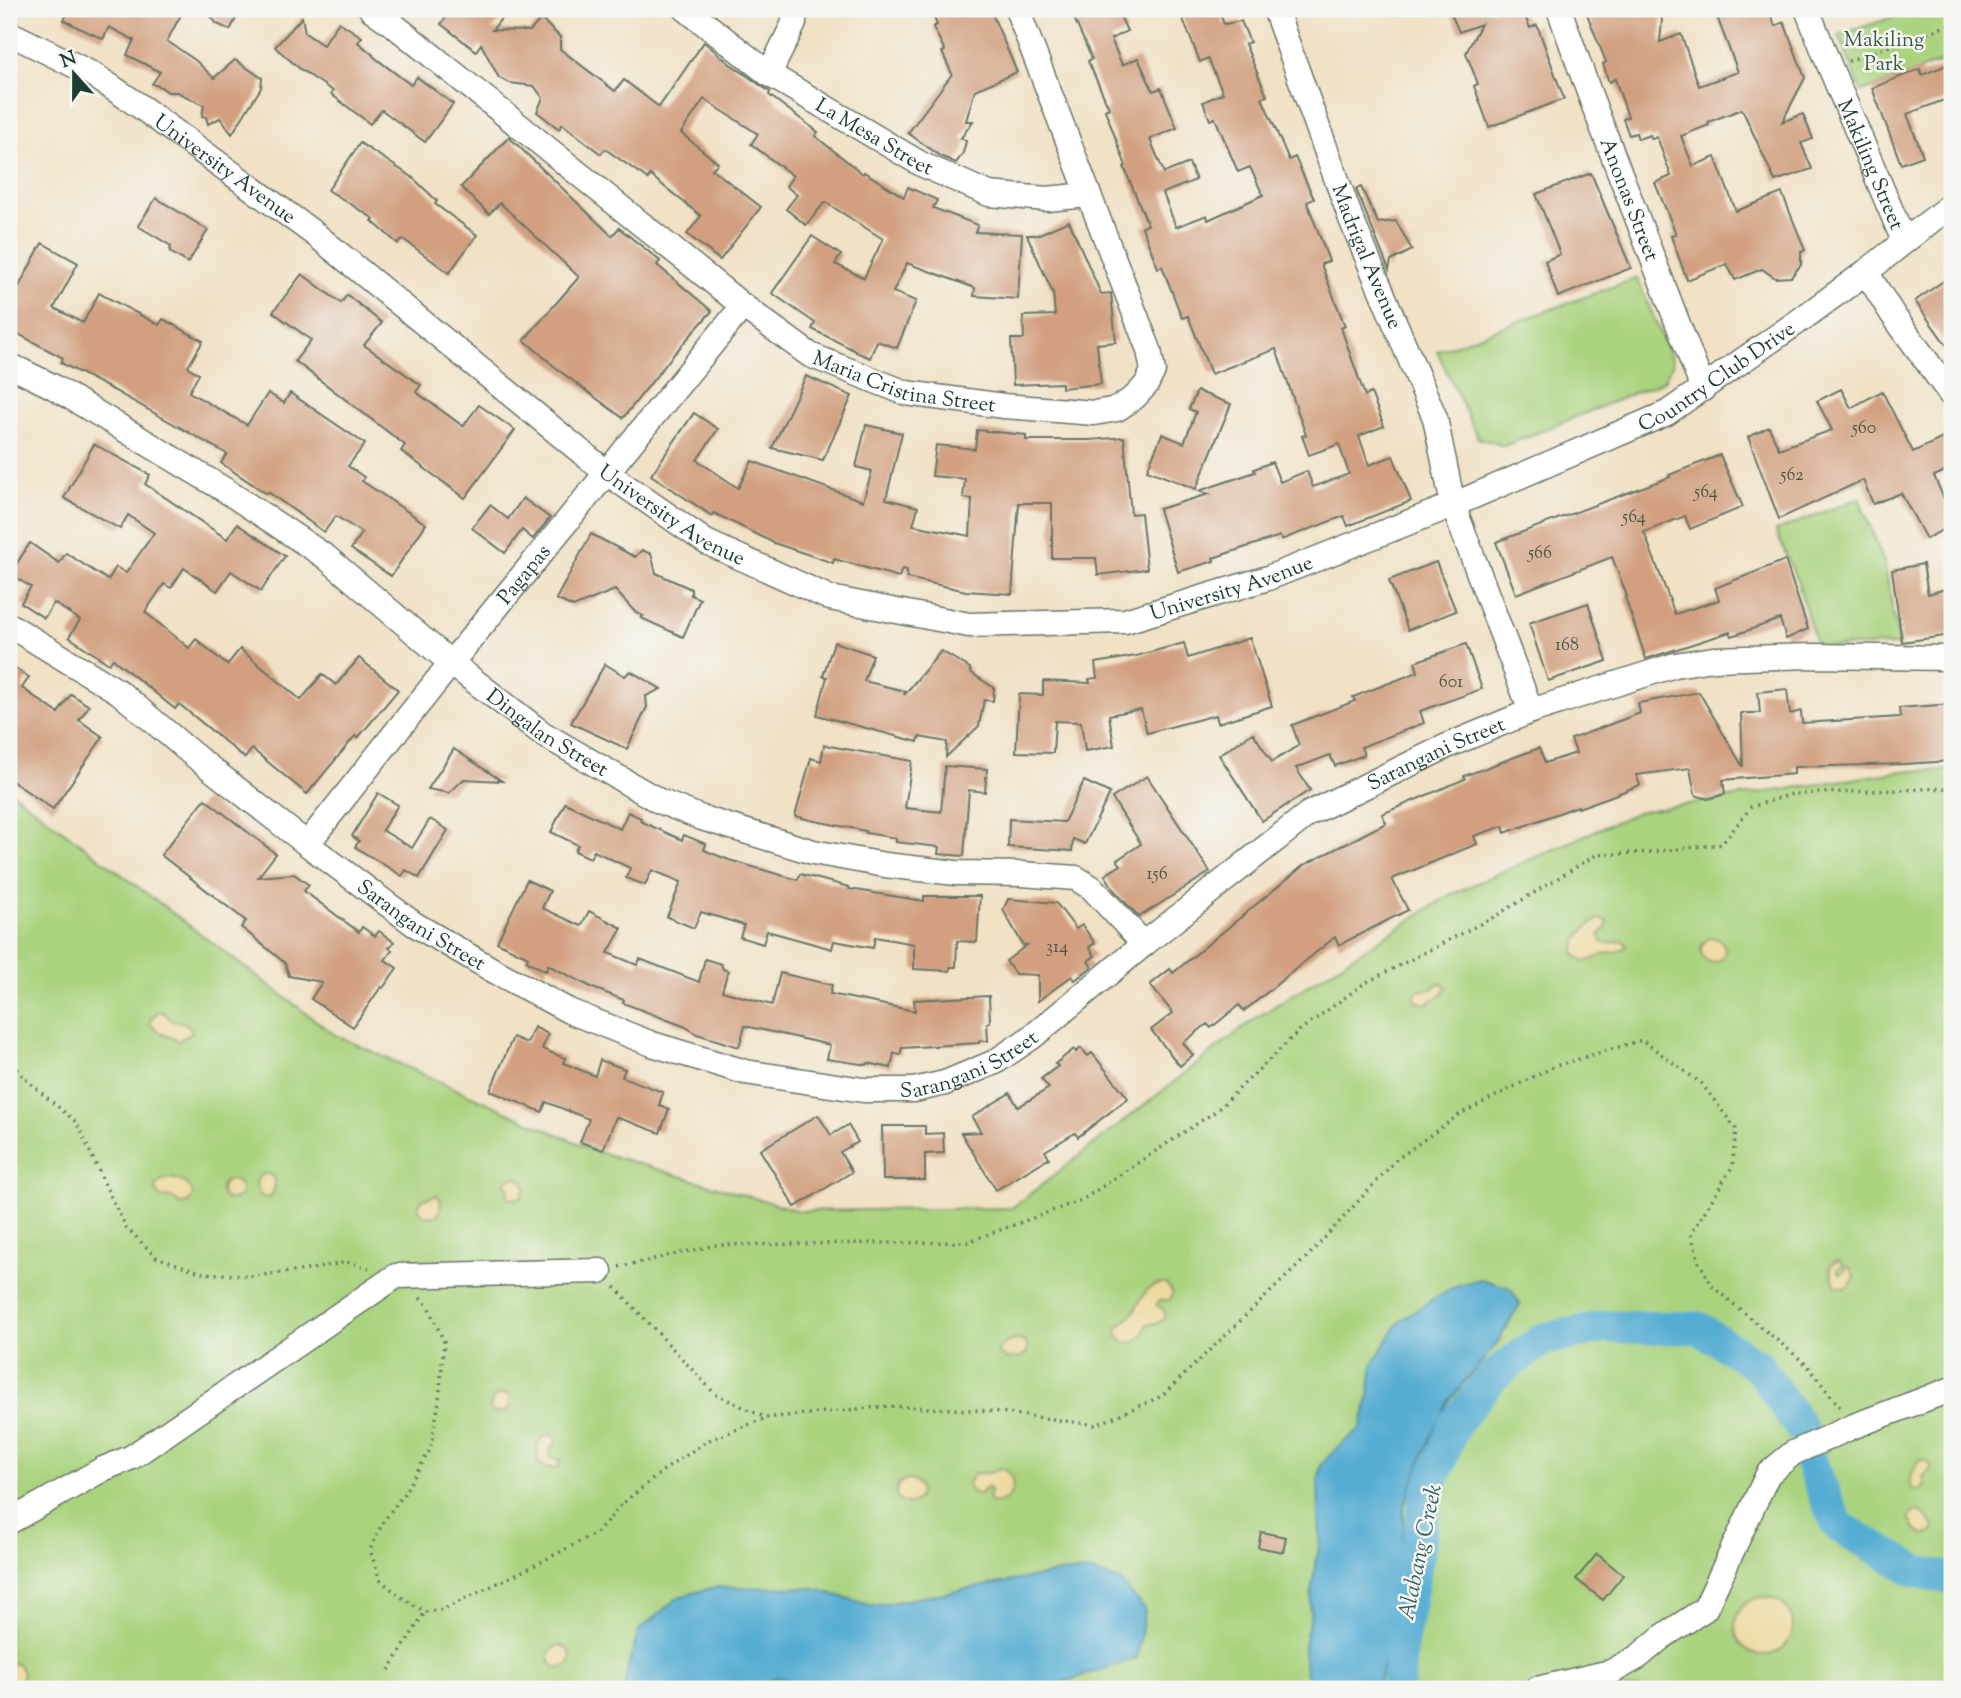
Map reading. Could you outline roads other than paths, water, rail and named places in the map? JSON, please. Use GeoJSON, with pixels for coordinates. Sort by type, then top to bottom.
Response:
{"type":"FeatureCollection","features":[{"type":"Feature","properties":{"kind":"street","name":"Maria Cristina Street"},"geometry":{"type":"LineString","coordinates":[[371,9],[402,17],[743,306],[810,355],[906,393],[1004,406],[1094,413],[1116,408],[1135,397],[1146,385],[1153,371],[1150,350],[1017,9]]}},
{"type":"Feature","properties":{"kind":"street","name":"La Mesa Street"},"geometry":{"type":"LineString","coordinates":[[686,9],[769,74],[921,164],[989,194],[1047,199],[1088,195]]}},
{"type":"Feature","properties":{"kind":"street"},"geometry":{"type":"LineString","coordinates":[[769,74],[794,23],[794,9]]}},
{"type":"Feature","properties":{"kind":"street","name":"Madrigal Avenue"},"geometry":{"type":"LineString","coordinates":[[1275,9],[1351,219],[1435,418],[1453,505],[1531,711]]}},
{"type":"Feature","properties":{"kind":"street","name":"Anonas Street"},"geometry":{"type":"LineString","coordinates":[[1559,9],[1703,389]]}},
{"type":"Feature","properties":{"kind":"street","name":"Makiling Street"},"geometry":{"type":"LineString","coordinates":[[1807,9],[1904,240]]}},
{"type":"Feature","properties":{"kind":"street","name":"University Avenue"},"geometry":{"type":"LineString","coordinates":[[9,33],[102,81],[316,234],[607,473],[706,542],[830,598],[969,625],[1125,621],[1268,578],[1453,505]]}},
{"type":"Feature","properties":{"kind":"street","name":"Country Club Drive"},"geometry":{"type":"LineString","coordinates":[[1453,505],[1667,413],[1866,272],[1952,204]]}},
{"type":"Feature","properties":{"kind":"street"},"geometry":{"type":"LineString","coordinates":[[1866,272],[1893,315],[1952,396]]}},
{"type":"Feature","properties":{"kind":"street","name":"Pagapas"},"geometry":{"type":"LineString","coordinates":[[307,844],[743,306]]}},
{"type":"Feature","properties":{"kind":"street","name":"Dingalan Street"},"geometry":{"type":"LineString","coordinates":[[9,365],[52,386],[202,476],[326,557],[451,663],[543,734],[659,801],[702,818],[813,852],[886,865],[956,873],[1076,878],[1092,888],[1144,944]]}},
{"type":"Feature","properties":{"kind":"street","name":"Sarangani Street"},"geometry":{"type":"LineString","coordinates":[[9,625],[120,692],[307,844],[414,924],[491,969],[569,1011],[652,1044],[745,1072],[863,1090],[914,1090],[945,1083],[995,1062],[1032,1037],[1308,814],[1447,746],[1531,711],[1675,665],[1713,659],[1814,656],[1952,657]]}},
{"type":"Feature","properties":{"kind":"street"},"geometry":{"type":"LineString","coordinates":[[9,1522],[103,1469],[132,1457],[396,1276],[600,1271]]}},
{"type":"Feature","properties":{"kind":"street"},"geometry":{"type":"LineString","coordinates":[[1537,1689],[1611,1672],[1638,1657],[1662,1637],[1705,1609],[1768,1474],[1793,1453],[1854,1426],[1952,1389]]}},
{"type":"Feature","properties":{"kind":"water"},"geometry":{"type":"Polygon","coordinates":[[[1481,1279],[1510,1288],[1520,1304],[1498,1342],[1448,1402],[1427,1446],[1404,1506],[1403,1560],[1378,1689],[1311,1689],[1304,1665],[1304,1645],[1320,1540],[1318,1484],[1321,1465],[1361,1428],[1373,1364],[1398,1323],[1458,1285],[1481,1279]]]}},
{"type":"Feature","properties":{"kind":"water"},"geometry":{"type":"Polygon","coordinates":[[[1089,1571],[1120,1581],[1145,1610],[1137,1658],[1043,1689],[807,1689],[778,1677],[754,1689],[624,1689],[639,1630],[679,1597],[715,1587],[812,1588],[873,1606],[1057,1573],[1089,1571]]]}},
{"type":"Feature","properties":{"kind":"waterway","name":"Alabang Creek"},"geometry":{"type":"LineString","coordinates":[[1398,1689],[1400,1651],[1425,1499],[1455,1423],[1494,1375],[1544,1339],[1606,1327],[1699,1328],[1759,1367],[1801,1428]]}},
{"type":"Feature","properties":{"kind":"waterway","name":"Alabang Creek"},"geometry":{"type":"LineString","coordinates":[[1808,1456],[1838,1526],[1916,1571],[1952,1579]]}},
{"type":"Feature","properties":{"kind":"park label","name":"Makiling Park"},"geometry":{"type":"Point","coordinates":[1884,51]}}]}
